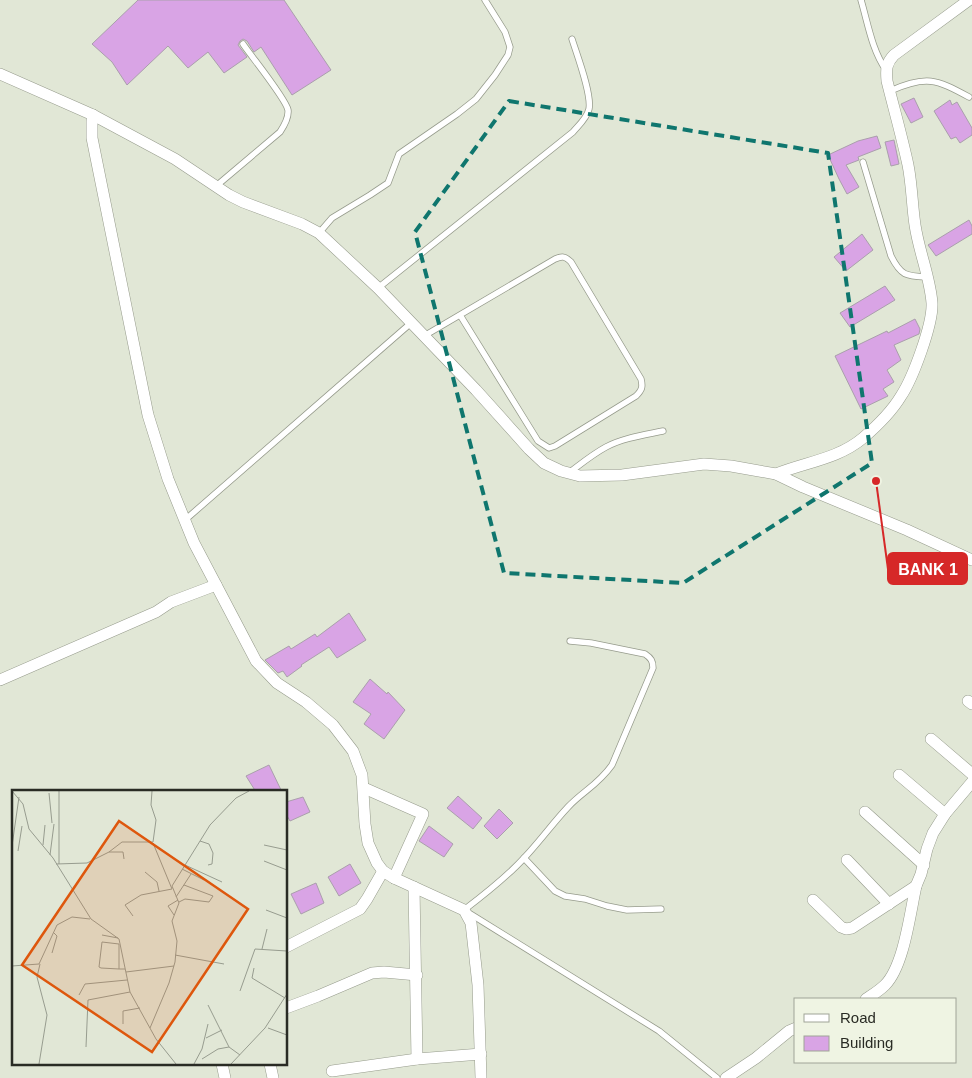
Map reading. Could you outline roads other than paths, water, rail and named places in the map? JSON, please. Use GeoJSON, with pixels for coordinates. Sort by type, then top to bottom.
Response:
{"type":"FeatureCollection","features":[{"type":"Feature","properties":{"kind":"street"},"geometry":{"type":"LineString","coordinates":[[776,474],[838,454],[862,438],[902,396],[913,370],[929,325],[932,304],[915,226],[908,165],[889,91],[886,70],[888,62],[894,55],[969,0]]}},
{"type":"Feature","properties":{"kind":"street"},"geometry":{"type":"LineString","coordinates":[[0,74],[93,115],[175,160],[215,187],[243,202],[302,224],[319,233],[378,288],[544,463],[580,476],[606,476],[704,464],[731,466],[776,474],[972,560]]}},
{"type":"Feature","properties":{"kind":"street"},"geometry":{"type":"LineString","coordinates":[[93,115],[91,129],[148,415],[168,478],[185,520],[256,661],[277,683],[306,702],[333,725],[359,763],[364,788],[365,824],[368,843],[372,854],[383,871],[394,878],[464,910],[472,923],[478,985],[481,1078]]}},
{"type":"Feature","properties":{"kind":"street"},"geometry":{"type":"LineString","coordinates":[[0,680],[156,612],[171,602],[216,584]]}},
{"type":"Feature","properties":{"kind":"street"},"geometry":{"type":"LineString","coordinates":[[931,740],[972,774]]}},
{"type":"Feature","properties":{"kind":"street"},"geometry":{"type":"LineString","coordinates":[[899,775],[945,814]]}},
{"type":"Feature","properties":{"kind":"street"},"geometry":{"type":"LineString","coordinates":[[867,998],[885,986],[893,974],[900,957],[916,886],[919,882],[933,833],[945,814],[972,782]]}},
{"type":"Feature","properties":{"kind":"street"},"geometry":{"type":"LineString","coordinates":[[364,788],[423,814],[394,878]]}},
{"type":"Feature","properties":{"kind":"street"},"geometry":{"type":"LineString","coordinates":[[865,812],[924,864]]}},
{"type":"Feature","properties":{"kind":"street"},"geometry":{"type":"LineString","coordinates":[[847,860],[890,904]]}},
{"type":"Feature","properties":{"kind":"street"},"geometry":{"type":"LineString","coordinates":[[288,946],[360,909],[383,871]]}},
{"type":"Feature","properties":{"kind":"street"},"geometry":{"type":"LineString","coordinates":[[813,900],[841,927],[846,929],[852,928],[916,886]]}},
{"type":"Feature","properties":{"kind":"street"},"geometry":{"type":"LineString","coordinates":[[414,887],[418,1058]]}},
{"type":"Feature","properties":{"kind":"street"},"geometry":{"type":"LineString","coordinates":[[288,1007],[372,973],[384,972],[417,975]]}},
{"type":"Feature","properties":{"kind":"street"},"geometry":{"type":"LineString","coordinates":[[726,1078],[794,1029]]}},
{"type":"Feature","properties":{"kind":"street"},"geometry":{"type":"LineString","coordinates":[[332,1071],[418,1058],[481,1054]]}},
{"type":"Feature","properties":{"kind":"lane"},"geometry":{"type":"LineString","coordinates":[[319,233],[332,218],[388,183],[399,154],[476,99],[495,75],[508,55],[510,48],[505,32],[484,0]]}},
{"type":"Feature","properties":{"kind":"lane"},"geometry":{"type":"LineString","coordinates":[[861,0],[878,59],[886,70]]}},
{"type":"Feature","properties":{"kind":"lane"},"geometry":{"type":"LineString","coordinates":[[378,288],[573,132],[585,119],[589,108],[589,97],[572,39]]}},
{"type":"Feature","properties":{"kind":"lane"},"geometry":{"type":"LineString","coordinates":[[215,187],[280,132],[289,112],[243,44]]}},
{"type":"Feature","properties":{"kind":"lane"},"geometry":{"type":"LineString","coordinates":[[889,91],[903,85],[925,80],[948,86],[969,97]]}},
{"type":"Feature","properties":{"kind":"lane"},"geometry":{"type":"LineString","coordinates":[[863,162],[891,256],[897,268],[907,276],[927,276]]}},
{"type":"Feature","properties":{"kind":"lane"},"geometry":{"type":"LineString","coordinates":[[424,336],[555,259],[562,256],[571,262],[641,379],[641,391],[636,396],[550,448],[538,441],[460,315]]}},
{"type":"Feature","properties":{"kind":"lane"},"geometry":{"type":"LineString","coordinates":[[185,520],[411,322]]}},
{"type":"Feature","properties":{"kind":"lane"},"geometry":{"type":"LineString","coordinates":[[569,473],[593,454],[606,447],[663,431]]}},
{"type":"Feature","properties":{"kind":"lane"},"geometry":{"type":"LineString","coordinates":[[570,641],[591,643],[645,654],[653,662],[653,668],[612,765],[605,775],[570,806],[505,877],[464,910],[659,1031],[717,1078]]}},
{"type":"Feature","properties":{"kind":"lane"},"geometry":{"type":"LineString","coordinates":[[524,858],[555,891],[565,896],[627,910],[661,909]]}},
{"type":"Feature","properties":{"kind":"place","name":"BANK 1"},"geometry":{"type":"Point","coordinates":[876,481]}}]}
